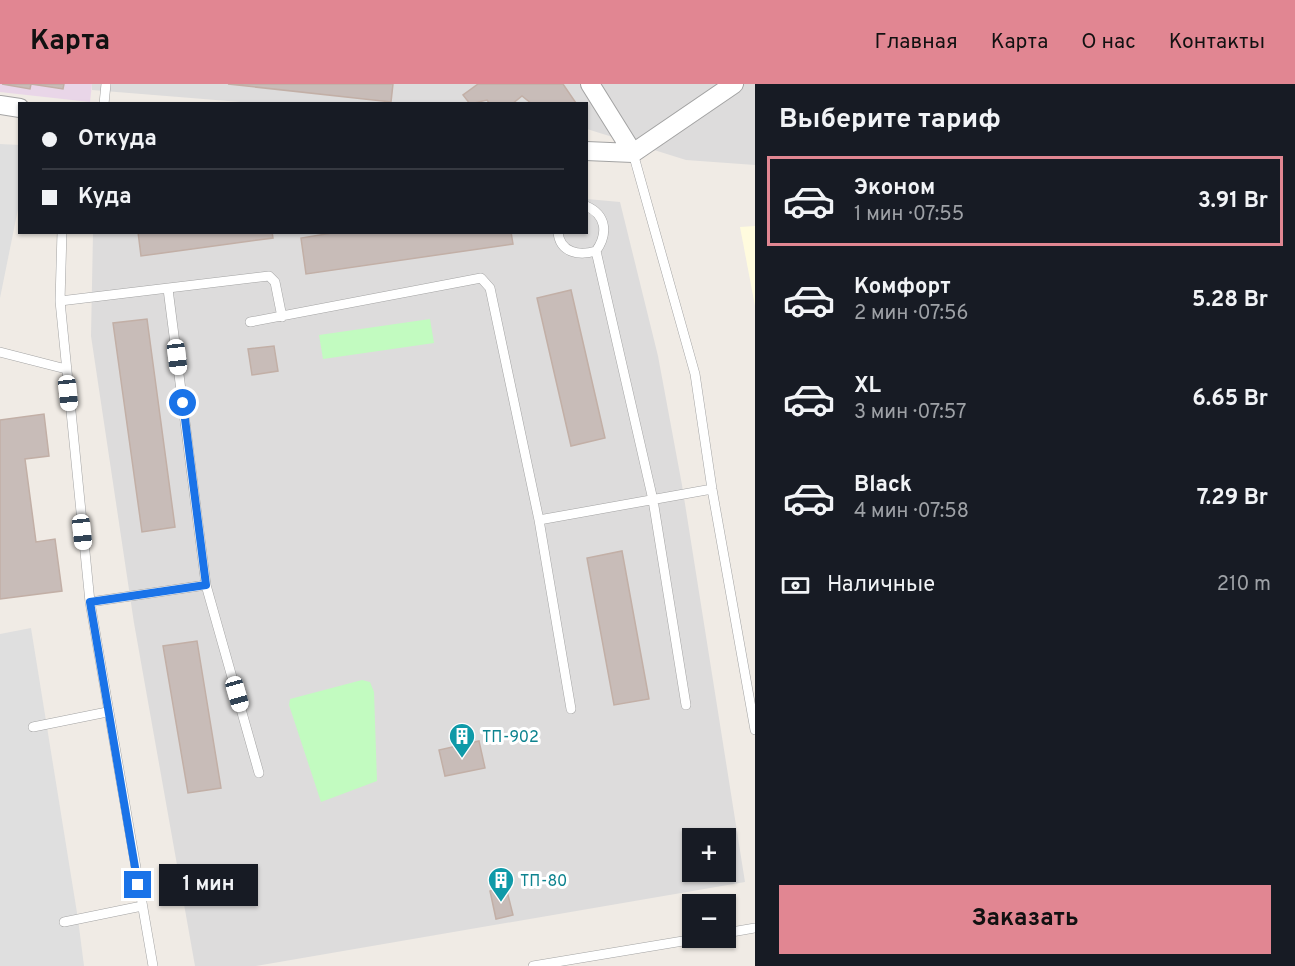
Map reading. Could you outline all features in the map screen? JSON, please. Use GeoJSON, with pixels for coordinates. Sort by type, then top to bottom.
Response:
{"type":"FeatureCollection","features":[{"type":"Feature","properties":{"kind":"street"},"geometry":{"type":"LineString","coordinates":[[590,84],[633,153]]}},
{"type":"Feature","properties":{"kind":"street"},"geometry":{"type":"LineString","coordinates":[[588,151],[633,153],[734,84]]}},
{"type":"Feature","properties":{"kind":"street"},"geometry":{"type":"LineString","coordinates":[[0,105],[18,108]]}},
{"type":"Feature","properties":{"kind":"lane"},"geometry":{"type":"LineString","coordinates":[[104,102],[106,84]]}},
{"type":"Feature","properties":{"kind":"lane"},"geometry":{"type":"LineString","coordinates":[[633,153],[695,374],[712,489],[755,730]]}},
{"type":"Feature","properties":{"kind":"lane"},"geometry":{"type":"LineString","coordinates":[[588,207],[600,215],[604,225],[604,236],[596,251],[653,500],[686,705]]}},
{"type":"Feature","properties":{"kind":"lane"},"geometry":{"type":"LineString","coordinates":[[62,234],[60,301],[90,602],[107,712],[153,966]]}},
{"type":"Feature","properties":{"kind":"lane"},"geometry":{"type":"LineString","coordinates":[[559,234],[563,246],[568,250],[577,254],[596,251]]}},
{"type":"Feature","properties":{"kind":"lane"},"geometry":{"type":"LineString","coordinates":[[60,301],[269,276],[275,282],[282,317]]}},
{"type":"Feature","properties":{"kind":"lane"},"geometry":{"type":"LineString","coordinates":[[250,322],[481,279],[486,282],[539,520],[571,709]]}},
{"type":"Feature","properties":{"kind":"lane"},"geometry":{"type":"LineString","coordinates":[[168,289],[206,585],[259,773]]}},
{"type":"Feature","properties":{"kind":"lane"},"geometry":{"type":"LineString","coordinates":[[0,352],[66,369]]}},
{"type":"Feature","properties":{"kind":"lane"},"geometry":{"type":"LineString","coordinates":[[539,520],[712,489]]}},
{"type":"Feature","properties":{"kind":"lane"},"geometry":{"type":"LineString","coordinates":[[90,602],[206,585]]}},
{"type":"Feature","properties":{"kind":"lane"},"geometry":{"type":"LineString","coordinates":[[33,728],[107,712]]}},
{"type":"Feature","properties":{"kind":"lane"},"geometry":{"type":"LineString","coordinates":[[64,922],[142,906]]}},
{"type":"Feature","properties":{"kind":"lane"},"geometry":{"type":"LineString","coordinates":[[736,931],[755,928]]}},
{"type":"Feature","properties":{"kind":"lane"},"geometry":{"type":"LineString","coordinates":[[533,966],[682,941]]}},
{"type":"Feature","properties":{"kind":"shaded area"},"geometry":{"type":"Polygon","coordinates":[[[0,84],[92,84],[90,102],[0,92],[0,84]]]}},
{"type":"Feature","properties":{"kind":"shaded area"},"geometry":{"type":"Polygon","coordinates":[[[92,84],[755,84],[755,165],[686,160],[588,129],[588,102],[239,102],[92,90],[92,84]]]}},
{"type":"Feature","properties":{"kind":"shaded area"},"geometry":{"type":"Polygon","coordinates":[[[0,144],[18,145],[18,209],[0,298],[0,144]]]}},
{"type":"Feature","properties":{"kind":"shaded area"},"geometry":{"type":"Polygon","coordinates":[[[588,199],[620,202],[658,356],[682,485],[745,882],[256,966],[195,966],[134,623],[91,336],[93,234],[588,234],[588,199]]]}},
{"type":"Feature","properties":{"kind":"shaded area"},"geometry":{"type":"Polygon","coordinates":[[[755,226],[755,306],[740,227],[755,226]]]}},
{"type":"Feature","properties":{"kind":"shaded area"},"geometry":{"type":"Polygon","coordinates":[[[31,628],[84,966],[0,966],[0,634],[31,628]]]}},
{"type":"Feature","properties":{"kind":"green space"},"geometry":{"type":"Polygon","coordinates":[[[430,319],[434,343],[323,359],[319,335],[430,319]]]}},
{"type":"Feature","properties":{"kind":"green space"},"geometry":{"type":"Polygon","coordinates":[[[362,680],[370,682],[374,692],[377,781],[321,802],[289,705],[290,699],[362,680]]]}},
{"type":"Feature","properties":{"kind":"building"},"geometry":{"type":"Polygon","coordinates":[[[2,84],[31,84],[30,89],[2,84]]]}},
{"type":"Feature","properties":{"kind":"building"},"geometry":{"type":"Polygon","coordinates":[[[31,84],[64,84],[63,89],[31,84]]]}},
{"type":"Feature","properties":{"kind":"building"},"geometry":{"type":"Polygon","coordinates":[[[228,84],[393,84],[391,102],[228,84]]]}},
{"type":"Feature","properties":{"kind":"building"},"geometry":{"type":"Polygon","coordinates":[[[478,84],[563,84],[575,102],[530,102],[522,96],[514,102],[488,102],[487,100],[468,102],[463,95],[478,84]]]}},
{"type":"Feature","properties":{"kind":"building"},"geometry":{"type":"Polygon","coordinates":[[[138,234],[272,234],[273,238],[141,256],[138,234]]]}},
{"type":"Feature","properties":{"kind":"building"},"geometry":{"type":"Polygon","coordinates":[[[326,234],[511,234],[513,244],[306,274],[301,238],[326,234]]]}},
{"type":"Feature","properties":{"kind":"building"},"geometry":{"type":"Polygon","coordinates":[[[571,290],[605,438],[571,446],[537,298],[571,290]]]}},
{"type":"Feature","properties":{"kind":"building"},"geometry":{"type":"Polygon","coordinates":[[[147,319],[175,527],[142,532],[113,323],[147,319]]]}},
{"type":"Feature","properties":{"kind":"building"},"geometry":{"type":"Polygon","coordinates":[[[274,346],[278,371],[252,375],[248,349],[274,346]]]}},
{"type":"Feature","properties":{"kind":"building"},"geometry":{"type":"Polygon","coordinates":[[[44,414],[49,456],[25,459],[36,542],[55,539],[62,591],[0,599],[0,420],[44,414]]]}},
{"type":"Feature","properties":{"kind":"building"},"geometry":{"type":"Polygon","coordinates":[[[622,551],[649,699],[614,705],[587,558],[622,551]]]}},
{"type":"Feature","properties":{"kind":"building"},"geometry":{"type":"Polygon","coordinates":[[[197,641],[221,788],[188,793],[163,646],[197,641]]]}},
{"type":"Feature","properties":{"kind":"building","name":"ТП-902"},"geometry":{"type":"Polygon","coordinates":[[[479,741],[485,768],[445,776],[439,750],[479,741]]]}},
{"type":"Feature","properties":{"kind":"building","name":"ТП-80"},"geometry":{"type":"Polygon","coordinates":[[[506,887],[513,915],[496,919],[490,891],[506,887]]]}},
{"type":"Feature","properties":{"kind":"place","name":"ТП-902"},"geometry":{"type":"Point","coordinates":[462,759]}},
{"type":"Feature","properties":{"kind":"place","name":"ТП-80"},"geometry":{"type":"Point","coordinates":[501,903]}},
{"type":"Feature","properties":{"kind":"route"},"geometry":{"type":"LineString","coordinates":[[138,885],[90,602],[206,585],[183,403]]}}]}
